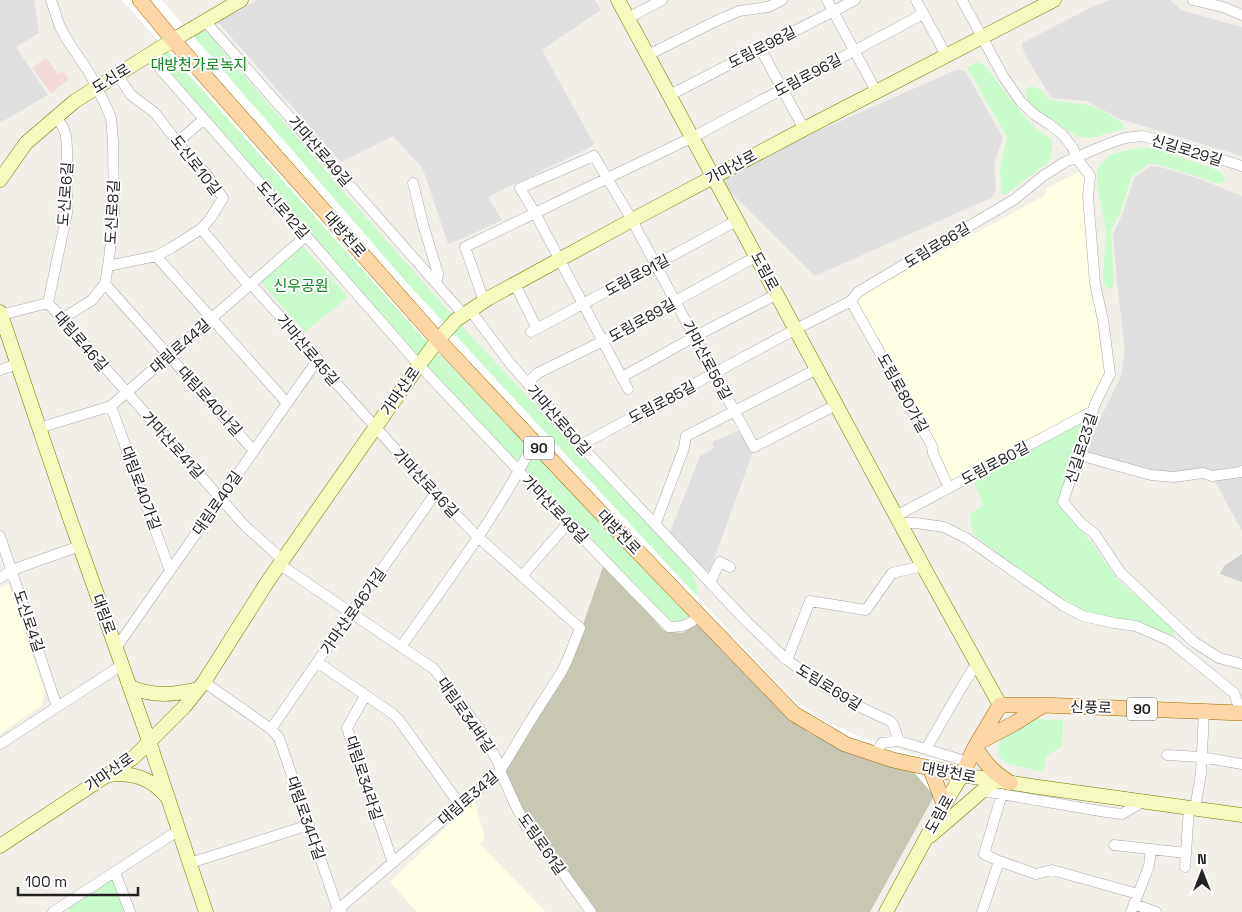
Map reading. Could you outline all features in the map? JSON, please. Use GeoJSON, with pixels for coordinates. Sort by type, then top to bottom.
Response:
{"type":"FeatureCollection","features":[{"type":"Feature","properties":{"kind":"main road","name":"대방천로"},"geometry":{"type":"LineString","coordinates":[[140,0],[173,40],[438,340],[794,714],[845,744],[893,760],[930,768],[965,769],[1002,786],[1242,815]]}},
{"type":"Feature","properties":{"kind":"main road","name":"도신로"},"geometry":{"type":"LineString","coordinates":[[0,180],[26,143],[75,101],[241,0]]}},
{"type":"Feature","properties":{"kind":"main road","name":"도림로"},"geometry":{"type":"LineString","coordinates":[[618,0],[1000,705],[886,912]]}},
{"type":"Feature","properties":{"kind":"main road","name":"가마산로"},"geometry":{"type":"LineString","coordinates":[[0,846],[133,758],[186,706],[201,686],[281,562],[418,365],[456,320],[484,301],[632,220],[1052,0]]}},
{"type":"Feature","properties":{"kind":"main road","name":"대림로"},"geometry":{"type":"LineString","coordinates":[[0,313],[149,741],[206,912]]}},
{"type":"Feature","properties":{"kind":"main road"},"geometry":{"type":"LineString","coordinates":[[130,686],[147,692],[178,694],[201,686]]}},
{"type":"Feature","properties":{"kind":"main road","name":"신풍로"},"geometry":{"type":"LineString","coordinates":[[1000,705],[1242,713]]}},
{"type":"Feature","properties":{"kind":"main road"},"geometry":{"type":"LineString","coordinates":[[924,841],[983,791],[1002,786],[996,774],[988,766],[977,745],[1042,705]]}},
{"type":"Feature","properties":{"kind":"main road"},"geometry":{"type":"LineString","coordinates":[[930,768],[942,796],[942,808]]}},
{"type":"Feature","properties":{"kind":"main road"},"geometry":{"type":"LineString","coordinates":[[105,776],[130,774],[150,782],[168,798]]}},
{"type":"Feature","properties":{"kind":"street","name":"도신로8길"},"geometry":{"type":"LineString","coordinates":[[51,0],[60,27],[90,74],[111,118],[114,213],[105,284]]}},
{"type":"Feature","properties":{"kind":"street"},"geometry":{"type":"LineString","coordinates":[[628,18],[662,0]]}},
{"type":"Feature","properties":{"kind":"street"},"geometry":{"type":"LineString","coordinates":[[648,55],[739,11],[768,7],[782,0]]}},
{"type":"Feature","properties":{"kind":"street"},"geometry":{"type":"LineString","coordinates":[[826,0],[876,92]]}},
{"type":"Feature","properties":{"kind":"street","name":"도림로98길"},"geometry":{"type":"LineString","coordinates":[[670,95],[855,0]]}},
{"type":"Feature","properties":{"kind":"street"},"geometry":{"type":"LineString","coordinates":[[916,0],[946,55]]}},
{"type":"Feature","properties":{"kind":"street","name":"신길로23길"},"geometry":{"type":"LineString","coordinates":[[962,0],[1004,76],[1021,102],[1035,116],[1063,135],[1090,176],[1088,197],[1095,284],[1103,320],[1110,374],[1095,404],[1063,502],[1082,524],[1096,534],[1120,572],[1194,642],[1219,658],[1242,664]]}},
{"type":"Feature","properties":{"kind":"street"},"geometry":{"type":"LineString","coordinates":[[1193,0],[1223,7],[1242,15]]}},
{"type":"Feature","properties":{"kind":"street","name":"도림로96길"},"geometry":{"type":"LineString","coordinates":[[692,137],[923,14]]}},
{"type":"Feature","properties":{"kind":"street","name":"가마산로49길"},"geometry":{"type":"LineString","coordinates":[[205,21],[435,282],[467,312]]}},
{"type":"Feature","properties":{"kind":"street"},"geometry":{"type":"LineString","coordinates":[[760,48],[804,129]]}},
{"type":"Feature","properties":{"kind":"street","name":"도신로12길"},"geometry":{"type":"LineString","coordinates":[[148,55],[418,365]]}},
{"type":"Feature","properties":{"kind":"street","name":"도신로10길"},"geometry":{"type":"LineString","coordinates":[[108,266],[156,256],[171,248],[203,228],[223,198],[207,174],[178,143],[155,113],[131,95],[117,74]]}},
{"type":"Feature","properties":{"kind":"street","name":"도신로6길"},"geometry":{"type":"LineString","coordinates":[[48,303],[67,213],[68,148],[66,136],[56,117]]}},
{"type":"Feature","properties":{"kind":"street"},"geometry":{"type":"LineString","coordinates":[[178,143],[204,119]]}},
{"type":"Feature","properties":{"kind":"street","name":"신길로29길"},"geometry":{"type":"LineString","coordinates":[[1076,157],[1110,142],[1142,136],[1242,166]]}},
{"type":"Feature","properties":{"kind":"street"},"geometry":{"type":"LineString","coordinates":[[484,301],[465,247],[692,137]]}},
{"type":"Feature","properties":{"kind":"street"},"geometry":{"type":"LineString","coordinates":[[628,389],[520,188],[594,156],[632,220]]}},
{"type":"Feature","properties":{"kind":"street","name":"도림로86길"},"geometry":{"type":"LineString","coordinates":[[796,329],[851,301],[858,292],[1015,199],[1043,176],[1076,157]]}},
{"type":"Feature","properties":{"kind":"street"},"geometry":{"type":"LineString","coordinates":[[413,183],[438,274],[435,282]]}},
{"type":"Feature","properties":{"kind":"street","name":"가마산로56길"},"geometry":{"type":"LineString","coordinates":[[632,220],[754,447],[836,405]]}},
{"type":"Feature","properties":{"kind":"street","name":"도림로91길"},"geometry":{"type":"LineString","coordinates":[[515,284],[534,330],[738,220]]}},
{"type":"Feature","properties":{"kind":"street","name":"가마산로45길"},"geometry":{"type":"LineString","coordinates":[[203,228],[203,231],[245,281],[251,284],[318,359],[375,427]]}},
{"type":"Feature","properties":{"kind":"street","name":"대림로44길"},"geometry":{"type":"LineString","coordinates":[[39,428],[111,406],[306,236]]}},
{"type":"Feature","properties":{"kind":"street"},"geometry":{"type":"LineString","coordinates":[[156,256],[287,403]]}},
{"type":"Feature","properties":{"kind":"street","name":"도림로89길"},"geometry":{"type":"LineString","coordinates":[[527,383],[538,373],[603,341],[757,256]]}},
{"type":"Feature","properties":{"kind":"street"},"geometry":{"type":"LineString","coordinates":[[62,319],[92,300],[105,284]]}},
{"type":"Feature","properties":{"kind":"street","name":"대림로40나길"},"geometry":{"type":"LineString","coordinates":[[105,284],[254,451]]}},
{"type":"Feature","properties":{"kind":"street"},"geometry":{"type":"LineString","coordinates":[[622,377],[777,294]]}},
{"type":"Feature","properties":{"kind":"street","name":"도림로80가길"},"geometry":{"type":"LineString","coordinates":[[851,301],[932,446],[933,453],[950,488]]}},
{"type":"Feature","properties":{"kind":"street","name":"대림로46길"},"geometry":{"type":"LineString","coordinates":[[0,313],[48,303],[126,393]]}},
{"type":"Feature","properties":{"kind":"street","name":"가마산로50길"},"geometry":{"type":"LineString","coordinates":[[467,312],[581,445],[708,580]]}},
{"type":"Feature","properties":{"kind":"street","name":"도림로85길"},"geometry":{"type":"LineString","coordinates":[[581,445],[796,329]]}},
{"type":"Feature","properties":{"kind":"street","name":"대림로40길"},"geometry":{"type":"LineString","coordinates":[[116,648],[318,359]]}},
{"type":"Feature","properties":{"kind":"street"},"geometry":{"type":"LineString","coordinates":[[0,370],[18,364]]}},
{"type":"Feature","properties":{"kind":"street","name":"가마산로48길"},"geometry":{"type":"LineString","coordinates":[[418,365],[670,627],[681,627],[700,616]]}},
{"type":"Feature","properties":{"kind":"street"},"geometry":{"type":"LineString","coordinates":[[655,525],[684,448],[686,436],[818,369]]}},
{"type":"Feature","properties":{"kind":"street","name":"가마산로41길"},"geometry":{"type":"LineString","coordinates":[[126,393],[245,526],[281,562]]}},
{"type":"Feature","properties":{"kind":"street","name":"대림로40가길"},"geometry":{"type":"LineString","coordinates":[[111,406],[170,571]]}},
{"type":"Feature","properties":{"kind":"street","name":"도림로80길"},"geometry":{"type":"LineString","coordinates":[[898,519],[950,488],[1093,411]]}},
{"type":"Feature","properties":{"kind":"street","name":"가마산로46길"},"geometry":{"type":"LineString","coordinates":[[375,427],[435,494],[478,537],[580,628]]}},
{"type":"Feature","properties":{"kind":"street"},"geometry":{"type":"LineString","coordinates":[[401,647],[478,537],[520,472],[534,442]]}},
{"type":"Feature","properties":{"kind":"street"},"geometry":{"type":"LineString","coordinates":[[1079,455],[1152,476],[1174,477],[1203,473],[1212,476],[1242,471]]}},
{"type":"Feature","properties":{"kind":"street","name":"가마산로46가길"},"geometry":{"type":"LineString","coordinates":[[271,729],[435,494]]}},
{"type":"Feature","properties":{"kind":"street","name":"신풍로"},"geometry":{"type":"LineString","coordinates":[[898,519],[944,528],[966,538],[1062,605],[1083,616],[1136,626],[1170,641],[1234,693],[1242,713]]}},
{"type":"Feature","properties":{"kind":"street"},"geometry":{"type":"LineString","coordinates":[[522,576],[568,523]]}},
{"type":"Feature","properties":{"kind":"street","name":"도신로4길"},"geometry":{"type":"LineString","coordinates":[[0,536],[57,707]]}},
{"type":"Feature","properties":{"kind":"street"},"geometry":{"type":"LineString","coordinates":[[0,578],[12,570],[80,546]]}},
{"type":"Feature","properties":{"kind":"street"},"geometry":{"type":"LineString","coordinates":[[281,562],[351,613]]}},
{"type":"Feature","properties":{"kind":"street"},"geometry":{"type":"LineString","coordinates":[[708,580],[720,562],[730,567]]}},
{"type":"Feature","properties":{"kind":"street"},"geometry":{"type":"LineString","coordinates":[[787,660],[810,601],[866,610],[892,573],[923,566]]}},
{"type":"Feature","properties":{"kind":"street","name":"도림로69길"},"geometry":{"type":"LineString","coordinates":[[708,580],[747,622],[787,660],[825,687],[858,706],[890,721],[894,724],[899,741]]}},
{"type":"Feature","properties":{"kind":"street","name":"대림로34바길"},"geometry":{"type":"LineString","coordinates":[[351,613],[434,669],[479,728],[499,764],[500,771]]}},
{"type":"Feature","properties":{"kind":"street","name":"대림로34길"},"geometry":{"type":"LineString","coordinates":[[338,911],[500,771],[568,661],[580,628]]}},
{"type":"Feature","properties":{"kind":"street"},"geometry":{"type":"LineString","coordinates":[[317,662],[399,720],[460,805]]}},
{"type":"Feature","properties":{"kind":"street"},"geometry":{"type":"LineString","coordinates":[[926,749],[977,663]]}},
{"type":"Feature","properties":{"kind":"street"},"geometry":{"type":"LineString","coordinates":[[0,744],[122,665]]}},
{"type":"Feature","properties":{"kind":"street"},"geometry":{"type":"LineString","coordinates":[[201,686],[271,729]]}},
{"type":"Feature","properties":{"kind":"street","name":"대림로34라길"},"geometry":{"type":"LineString","coordinates":[[365,696],[348,728],[392,863]]}},
{"type":"Feature","properties":{"kind":"street"},"geometry":{"type":"LineString","coordinates":[[1185,867],[1192,808],[1201,774],[1204,711]]}},
{"type":"Feature","properties":{"kind":"street","name":"대림로34다길"},"geometry":{"type":"LineString","coordinates":[[271,729],[279,738],[338,911]]}},
{"type":"Feature","properties":{"kind":"street"},"geometry":{"type":"LineString","coordinates":[[875,754],[882,742],[899,741],[926,749],[965,769]]}},
{"type":"Feature","properties":{"kind":"street"},"geometry":{"type":"LineString","coordinates":[[1167,755],[1202,757],[1242,764]]}},
{"type":"Feature","properties":{"kind":"street","name":"도림로61길"},"geometry":{"type":"LineString","coordinates":[[500,771],[526,826],[591,912]]}},
{"type":"Feature","properties":{"kind":"street"},"geometry":{"type":"LineString","coordinates":[[925,783],[935,785],[942,808]]}},
{"type":"Feature","properties":{"kind":"street"},"geometry":{"type":"LineString","coordinates":[[1002,786],[996,817],[984,854],[1036,874],[1052,870],[1156,912]]}},
{"type":"Feature","properties":{"kind":"street"},"geometry":{"type":"LineString","coordinates":[[190,863],[309,826]]}},
{"type":"Feature","properties":{"kind":"street"},"geometry":{"type":"LineString","coordinates":[[59,910],[179,830]]}},
{"type":"Feature","properties":{"kind":"street"},"geometry":{"type":"LineString","coordinates":[[1114,845],[1186,853]]}},
{"type":"Feature","properties":{"kind":"street"},"geometry":{"type":"LineString","coordinates":[[1134,903],[1149,866],[1151,849]]}},
{"type":"Feature","properties":{"kind":"street"},"geometry":{"type":"LineString","coordinates":[[982,912],[999,861]]}},
{"type":"Feature","properties":{"kind":"street"},"geometry":{"type":"LineString","coordinates":[[115,872],[130,912]]}},
{"type":"Feature","properties":{"kind":"shaded area"},"geometry":{"type":"Polygon","coordinates":[[[0,0],[34,0],[39,33],[16,47],[48,95],[0,123],[0,0]]]}},
{"type":"Feature","properties":{"kind":"shaded area"},"geometry":{"type":"Polygon","coordinates":[[[258,0],[595,0],[601,10],[542,50],[594,144],[488,197],[502,220],[448,244],[423,169],[393,136],[341,162],[218,22],[258,0]]]}},
{"type":"Feature","properties":{"kind":"shaded area"},"geometry":{"type":"Polygon","coordinates":[[[1109,0],[1170,0],[1181,10],[1242,27],[1242,156],[1120,119],[1086,101],[1051,98],[1024,53],[1022,43],[1109,0]]]}},
{"type":"Feature","properties":{"kind":"shaded area"},"geometry":{"type":"Polygon","coordinates":[[[46,58],[58,74],[63,71],[69,79],[57,88],[55,92],[51,93],[32,68],[46,58]]]}},
{"type":"Feature","properties":{"kind":"shaded area"},"geometry":{"type":"Polygon","coordinates":[[[958,69],[966,72],[1003,138],[994,163],[996,190],[991,198],[815,276],[715,177],[958,69]]]}},
{"type":"Feature","properties":{"kind":"shaded area"},"geometry":{"type":"Polygon","coordinates":[[[1151,166],[1197,178],[1242,196],[1242,531],[1212,476],[1174,477],[1087,457],[1085,450],[1121,376],[1125,351],[1113,234],[1122,215],[1134,178],[1151,166]]]}},
{"type":"Feature","properties":{"kind":"shaded area"},"geometry":{"type":"Polygon","coordinates":[[[1084,169],[1091,287],[1104,373],[1088,407],[952,481],[856,300],[861,295],[1044,196],[1047,188],[1084,169]]]}},
{"type":"Feature","properties":{"kind":"shaded area"},"geometry":{"type":"Polygon","coordinates":[[[740,430],[753,452],[709,573],[669,535],[700,456],[714,448],[712,442],[740,430]]]}},
{"type":"Feature","properties":{"kind":"shaded area"},"geometry":{"type":"Polygon","coordinates":[[[1242,554],[1242,582],[1220,574],[1224,566],[1242,554]]]}},
{"type":"Feature","properties":{"kind":"shaded area"},"geometry":{"type":"Polygon","coordinates":[[[604,564],[664,631],[682,633],[701,622],[788,713],[929,774],[934,796],[870,912],[594,912],[525,817],[504,771],[569,665],[604,564]]]}},
{"type":"Feature","properties":{"kind":"shaded area"},"geometry":{"type":"Polygon","coordinates":[[[8,583],[45,693],[41,706],[0,734],[0,588],[8,583]]]}},
{"type":"Feature","properties":{"kind":"shaded area"},"geometry":{"type":"Polygon","coordinates":[[[474,800],[485,838],[480,844],[546,912],[417,912],[390,882],[474,800]]]}},
{"type":"Feature","properties":{"kind":"green space","name":"대방천가로녹지"},"geometry":{"type":"Polygon","coordinates":[[[205,30],[341,189],[469,334],[691,571],[698,589],[691,615],[681,621],[669,620],[411,350],[157,57],[205,30]]]}},
{"type":"Feature","properties":{"kind":"green space"},"geometry":{"type":"Polygon","coordinates":[[[977,62],[984,65],[1031,125],[1052,140],[1050,161],[1005,195],[1001,192],[1000,166],[1007,137],[968,70],[967,67],[977,62]]]}},
{"type":"Feature","properties":{"kind":"green space"},"geometry":{"type":"Polygon","coordinates":[[[1031,86],[1040,89],[1049,100],[1083,104],[1100,109],[1124,124],[1124,129],[1090,138],[1076,136],[1039,112],[1028,102],[1025,91],[1031,86]]]}},
{"type":"Feature","properties":{"kind":"green space"},"geometry":{"type":"Polygon","coordinates":[[[1151,148],[1219,171],[1224,176],[1225,181],[1220,184],[1157,164],[1149,164],[1132,176],[1120,214],[1111,230],[1114,285],[1112,288],[1105,287],[1103,276],[1106,231],[1097,183],[1097,169],[1109,155],[1131,149],[1151,148]]]}},
{"type":"Feature","properties":{"kind":"green space","name":"신우공원"},"geometry":{"type":"Polygon","coordinates":[[[303,246],[348,297],[305,332],[261,282],[303,246]]]}},
{"type":"Feature","properties":{"kind":"green space"},"geometry":{"type":"Polygon","coordinates":[[[1084,421],[1079,455],[1057,504],[1090,540],[1116,578],[1175,631],[1171,636],[1138,622],[1087,612],[1044,588],[974,535],[969,515],[983,505],[974,481],[1084,421]]]}},
{"type":"Feature","properties":{"kind":"green space"},"geometry":{"type":"Polygon","coordinates":[[[1033,719],[1063,720],[1062,747],[1047,755],[1043,772],[1006,763],[999,757],[998,748],[1002,736],[1033,719]]]}},
{"type":"Feature","properties":{"kind":"green space"},"geometry":{"type":"Polygon","coordinates":[[[112,879],[124,912],[69,912],[68,908],[112,879]]]}},
{"type":"Feature","properties":{"kind":"pier"},"geometry":{"type":"Polygon","coordinates":[[[122,0],[162,0],[407,283],[791,698],[819,718],[853,734],[916,755],[942,760],[938,778],[931,792],[913,771],[846,750],[809,733],[783,713],[417,331],[122,0]]]}}]}
